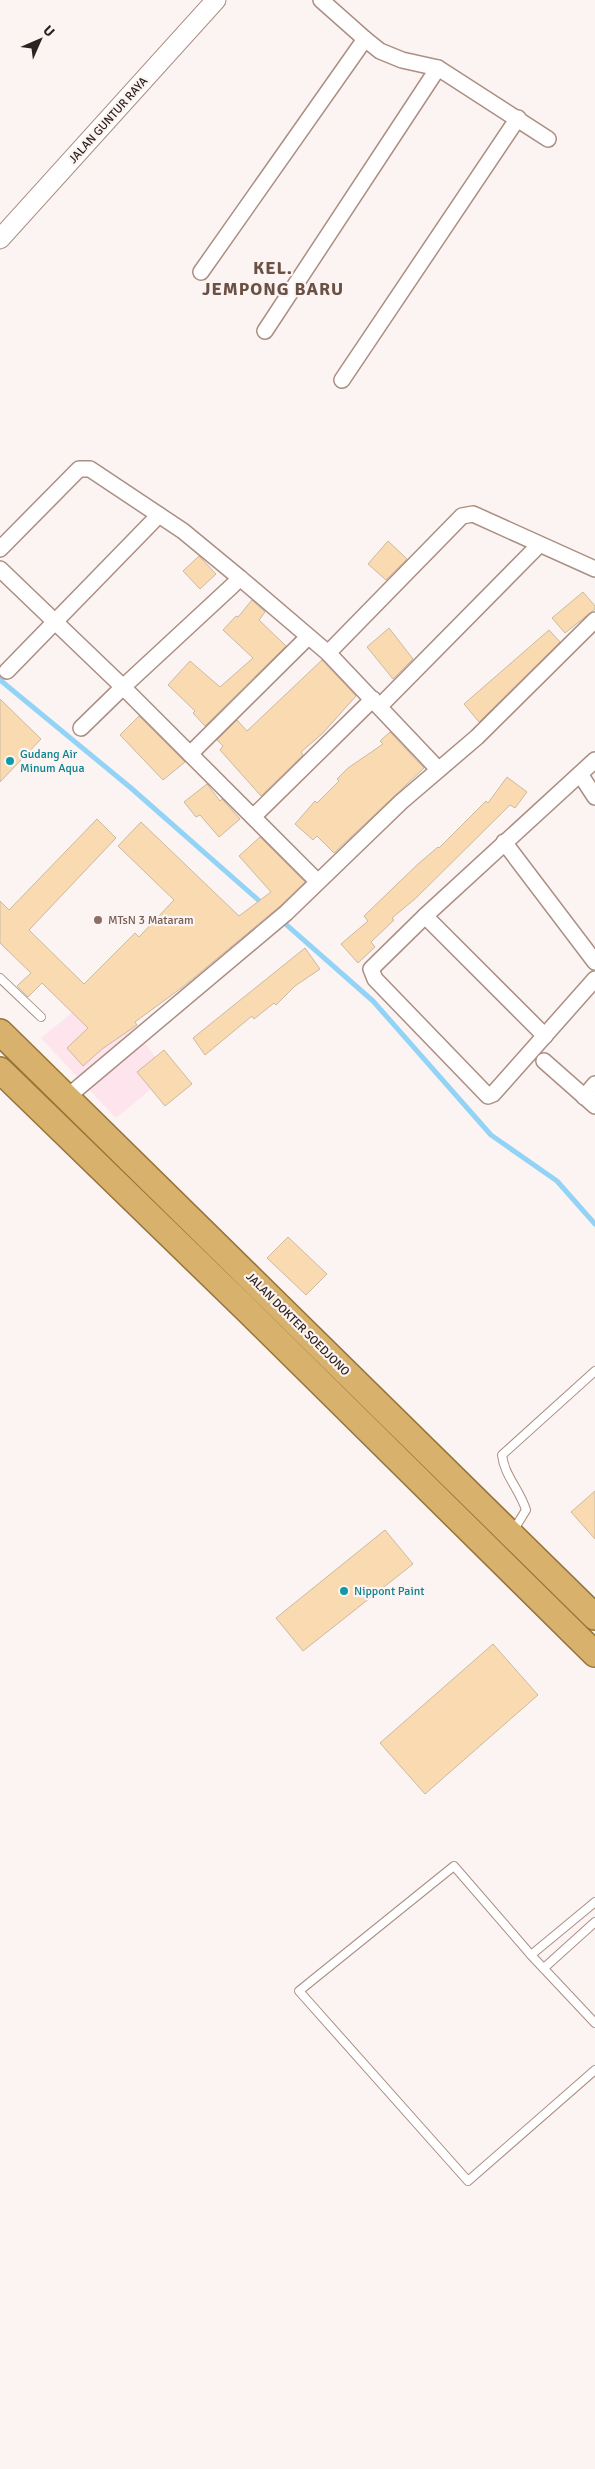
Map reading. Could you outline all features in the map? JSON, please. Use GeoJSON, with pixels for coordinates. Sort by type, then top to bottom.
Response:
{"type":"FeatureCollection","features":[{"type":"Feature","properties":{"kind":"highway","name":"JALAN DOKTER SOEDJONO"},"geometry":{"type":"LineString","coordinates":[[0,1032],[297,1322],[588,1611]]}},
{"type":"Feature","properties":{"kind":"highway","name":"JALAN DOKTER SOEDJONO"},"geometry":{"type":"LineString","coordinates":[[0,1070],[248,1311],[595,1654]]}},
{"type":"Feature","properties":{"kind":"highway"},"geometry":{"type":"LineString","coordinates":[[248,1311],[257,1316],[268,1312],[271,1302],[266,1292]]}},
{"type":"Feature","properties":{"kind":"highway"},"geometry":{"type":"LineString","coordinates":[[278,1341],[272,1332],[275,1321],[286,1316],[297,1322]]}},
{"type":"Feature","properties":{"kind":"highway"},"geometry":{"type":"LineString","coordinates":[[568,1627],[588,1611]]}},
{"type":"Feature","properties":{"kind":"street","name":"JALAN GUNTUR RAYA"},"geometry":{"type":"LineString","coordinates":[[0,239],[216,0]]}},
{"type":"Feature","properties":{"kind":"street"},"geometry":{"type":"LineString","coordinates":[[321,0],[380,51],[402,60],[438,68],[548,138]]}},
{"type":"Feature","properties":{"kind":"street"},"geometry":{"type":"LineString","coordinates":[[201,272],[365,39]]}},
{"type":"Feature","properties":{"kind":"street"},"geometry":{"type":"LineString","coordinates":[[265,331],[438,68]]}},
{"type":"Feature","properties":{"kind":"street"},"geometry":{"type":"LineString","coordinates":[[342,380],[518,118]]}},
{"type":"Feature","properties":{"kind":"street"},"geometry":{"type":"LineString","coordinates":[[0,549],[79,469],[90,469],[183,531],[328,653],[438,769]]}},
{"type":"Feature","properties":{"kind":"street"},"geometry":{"type":"LineString","coordinates":[[328,653],[462,516],[474,514],[595,569]]}},
{"type":"Feature","properties":{"kind":"street"},"geometry":{"type":"LineString","coordinates":[[7,671],[159,515]]}},
{"type":"Feature","properties":{"kind":"street"},"geometry":{"type":"LineString","coordinates":[[254,816],[377,703],[539,544]]}},
{"type":"Feature","properties":{"kind":"street"},"geometry":{"type":"LineString","coordinates":[[0,569],[123,687],[317,881]]}},
{"type":"Feature","properties":{"kind":"street"},"geometry":{"type":"LineString","coordinates":[[80,728],[240,578]]}},
{"type":"Feature","properties":{"kind":"street"},"geometry":{"type":"LineString","coordinates":[[66,1098],[263,934],[317,881],[438,769],[477,736],[595,620]]}},
{"type":"Feature","properties":{"kind":"street"},"geometry":{"type":"LineString","coordinates":[[190,754],[308,638]]}},
{"type":"Feature","properties":{"kind":"street"},"geometry":{"type":"LineString","coordinates":[[595,760],[504,842],[374,964],[371,969],[376,979],[488,1096],[493,1094],[595,980]]}},
{"type":"Feature","properties":{"kind":"street"},"geometry":{"type":"LineString","coordinates":[[580,774],[595,797]]}},
{"type":"Feature","properties":{"kind":"street"},"geometry":{"type":"LineString","coordinates":[[504,842],[595,962]]}},
{"type":"Feature","properties":{"kind":"street"},"geometry":{"type":"LineString","coordinates":[[425,916],[545,1036]]}},
{"type":"Feature","properties":{"kind":"street"},"geometry":{"type":"LineString","coordinates":[[544,1061],[590,1102],[595,1084]]}},
{"type":"Feature","properties":{"kind":"lane"},"geometry":{"type":"LineString","coordinates":[[0,978],[41,1017]]}},
{"type":"Feature","properties":{"kind":"lane"},"geometry":{"type":"LineString","coordinates":[[511,1534],[526,1510],[522,1498],[503,1464],[502,1455],[595,1371]]}},
{"type":"Feature","properties":{"kind":"lane"},"geometry":{"type":"LineString","coordinates":[[595,2023],[531,1955],[454,1866],[299,1990],[468,2181],[595,2070]]}},
{"type":"Feature","properties":{"kind":"lane"},"geometry":{"type":"LineString","coordinates":[[531,1955],[595,1902]]}},
{"type":"Feature","properties":{"kind":"lane"},"geometry":{"type":"LineString","coordinates":[[544,1968],[595,1922]]}},
{"type":"Feature","properties":{"kind":"shaded area"},"geometry":{"type":"Polygon","coordinates":[[[101,989],[169,1074],[116,1118],[41,1038],[101,989]]]}},
{"type":"Feature","properties":{"kind":"building"},"geometry":{"type":"Polygon","coordinates":[[[388,541],[407,559],[386,580],[368,564],[388,541]]]}},
{"type":"Feature","properties":{"kind":"building"},"geometry":{"type":"Polygon","coordinates":[[[199,556],[216,574],[200,589],[183,571],[199,556]]]}},
{"type":"Feature","properties":{"kind":"building"},"geometry":{"type":"Polygon","coordinates":[[[583,592],[595,606],[595,609],[565,633],[552,618],[583,592]]]}},
{"type":"Feature","properties":{"kind":"building"},"geometry":{"type":"Polygon","coordinates":[[[252,600],[265,612],[259,620],[286,646],[205,726],[193,713],[195,711],[168,685],[190,661],[220,687],[253,658],[223,630],[236,616],[238,617],[252,600]]]}},
{"type":"Feature","properties":{"kind":"building"},"geometry":{"type":"Polygon","coordinates":[[[389,628],[413,659],[393,679],[367,647],[389,628]]]}},
{"type":"Feature","properties":{"kind":"building"},"geometry":{"type":"Polygon","coordinates":[[[549,630],[560,642],[479,722],[464,704],[549,630]]]}},
{"type":"Feature","properties":{"kind":"building"},"geometry":{"type":"Polygon","coordinates":[[[322,660],[356,696],[323,733],[301,752],[303,755],[261,796],[220,750],[223,746],[217,740],[237,720],[247,731],[322,660]]]}},
{"type":"Feature","properties":{"kind":"building","name":"Gudang Air Minum Aqua"},"geometry":{"type":"Polygon","coordinates":[[[0,699],[41,739],[0,782],[0,699]]]}},
{"type":"Feature","properties":{"kind":"building"},"geometry":{"type":"Polygon","coordinates":[[[139,716],[185,762],[163,780],[120,735],[139,716]]]}},
{"type":"Feature","properties":{"kind":"building"},"geometry":{"type":"Polygon","coordinates":[[[390,732],[424,768],[334,853],[317,836],[313,840],[295,824],[315,801],[317,803],[339,781],[337,779],[348,768],[383,744],[380,741],[390,732]]]}},
{"type":"Feature","properties":{"kind":"building"},"geometry":{"type":"Polygon","coordinates":[[[507,777],[527,792],[515,808],[510,805],[416,898],[392,918],[394,920],[371,942],[375,947],[358,963],[341,944],[368,921],[364,916],[418,864],[439,848],[486,801],[488,803],[507,777]]]}},
{"type":"Feature","properties":{"kind":"building"},"geometry":{"type":"Polygon","coordinates":[[[207,784],[220,801],[222,799],[240,819],[219,837],[200,815],[196,817],[184,802],[207,784]]]}},
{"type":"Feature","properties":{"kind":"building"},"geometry":{"type":"Polygon","coordinates":[[[97,819],[116,838],[29,930],[84,984],[135,933],[139,937],[174,900],[118,846],[141,822],[239,916],[271,892],[239,856],[260,837],[305,882],[279,907],[184,986],[135,1022],[137,1025],[102,1049],[83,1066],[67,1048],[88,1028],[42,983],[28,997],[17,986],[31,973],[0,943],[0,901],[9,910],[97,819]]]}},
{"type":"Feature","properties":{"kind":"building"},"geometry":{"type":"Polygon","coordinates":[[[305,948],[320,969],[295,986],[276,1005],[274,1003],[254,1019],[252,1016],[205,1055],[193,1038],[305,948]]]}},
{"type":"Feature","properties":{"kind":"building"},"geometry":{"type":"Polygon","coordinates":[[[164,1050],[192,1084],[165,1106],[137,1072],[164,1050]]]}},
{"type":"Feature","properties":{"kind":"building"},"geometry":{"type":"Polygon","coordinates":[[[288,1237],[327,1274],[306,1295],[267,1258],[288,1237]]]}},
{"type":"Feature","properties":{"kind":"building"},"geometry":{"type":"Polygon","coordinates":[[[595,1491],[595,1539],[571,1512],[595,1491]]]}},
{"type":"Feature","properties":{"kind":"building","name":"Nippont Paint"},"geometry":{"type":"Polygon","coordinates":[[[385,1530],[413,1564],[303,1651],[276,1618],[385,1530]]]}},
{"type":"Feature","properties":{"kind":"building"},"geometry":{"type":"Polygon","coordinates":[[[493,1644],[538,1695],[425,1794],[380,1743],[493,1644]]]}},
{"type":"Feature","properties":{"kind":"waterway"},"geometry":{"type":"LineString","coordinates":[[0,680],[131,788],[373,1001],[491,1135],[557,1181],[595,1224]]}},
{"type":"Feature","properties":{"kind":"place","name":"Gudang Air Minum Aqua"},"geometry":{"type":"Point","coordinates":[10,761]}},
{"type":"Feature","properties":{"kind":"place","name":"MTsN 3 Mataram"},"geometry":{"type":"Point","coordinates":[98,920]}},
{"type":"Feature","properties":{"kind":"place","name":"Nippont Paint"},"geometry":{"type":"Point","coordinates":[344,1591]}},
{"type":"Feature","properties":{"kind":"district","name":"KEL. JEMPONG BARU"},"geometry":{"type":"Point","coordinates":[273,278]}}]}
